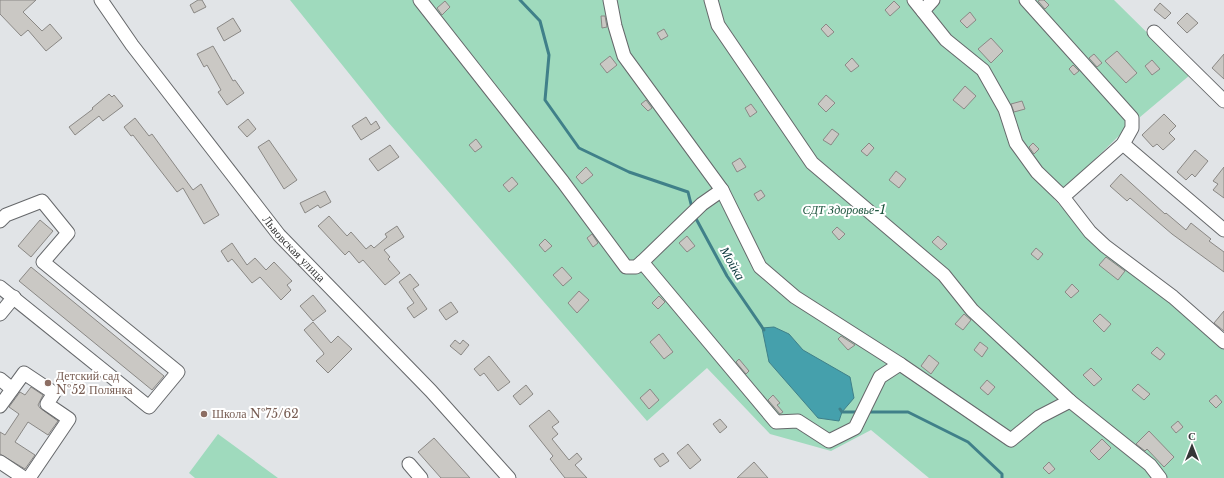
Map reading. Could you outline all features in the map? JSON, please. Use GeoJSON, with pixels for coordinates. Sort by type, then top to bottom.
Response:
{"type":"FeatureCollection","features":[{"type":"Feature","properties":{"kind":"street","name":"Львовская улица"},"geometry":{"type":"LineString","coordinates":[[101,0],[132,45],[279,235],[431,391],[509,478]]}},
{"type":"Feature","properties":{"kind":"street"},"geometry":{"type":"LineString","coordinates":[[420,0],[563,182],[626,267],[636,267],[702,204],[722,190]]}},
{"type":"Feature","properties":{"kind":"street"},"geometry":{"type":"LineString","coordinates":[[610,0],[615,26],[624,56],[722,190],[760,267],[795,297],[900,364],[1011,440],[1039,417],[1070,401]]}},
{"type":"Feature","properties":{"kind":"street"},"geometry":{"type":"LineString","coordinates":[[711,0],[718,25],[812,163],[944,275],[972,310],[1070,401],[1150,465],[1160,478]]}},
{"type":"Feature","properties":{"kind":"street"},"geometry":{"type":"LineString","coordinates":[[914,0],[946,40],[984,70],[1005,109],[1016,143],[1037,172],[1063,197],[1090,232],[1105,246],[1173,297],[1224,342]]}},
{"type":"Feature","properties":{"kind":"street"},"geometry":{"type":"LineString","coordinates":[[923,11],[933,0]]}},
{"type":"Feature","properties":{"kind":"street"},"geometry":{"type":"LineString","coordinates":[[1026,0],[1130,113],[1133,122],[1132,128],[1123,144],[1063,197]]}},
{"type":"Feature","properties":{"kind":"street"},"geometry":{"type":"LineString","coordinates":[[1154,32],[1224,102]]}},
{"type":"Feature","properties":{"kind":"street"},"geometry":{"type":"LineString","coordinates":[[1123,144],[1223,226]]}},
{"type":"Feature","properties":{"kind":"street"},"geometry":{"type":"LineString","coordinates":[[0,287],[149,407],[178,372],[43,262],[68,233],[42,201],[2,214]]}},
{"type":"Feature","properties":{"kind":"street"},"geometry":{"type":"LineString","coordinates":[[642,262],[776,422],[798,421],[829,441],[855,428],[880,377],[900,364]]}},
{"type":"Feature","properties":{"kind":"street"},"geometry":{"type":"LineString","coordinates":[[0,314],[14,297]]}},
{"type":"Feature","properties":{"kind":"street"},"geometry":{"type":"LineString","coordinates":[[0,406],[24,373],[54,393],[47,404],[70,419],[30,478]]}},
{"type":"Feature","properties":{"kind":"street"},"geometry":{"type":"LineString","coordinates":[[0,378],[12,389]]}},
{"type":"Feature","properties":{"kind":"street"},"geometry":{"type":"LineString","coordinates":[[0,462],[24,478]]}},
{"type":"Feature","properties":{"kind":"street"},"geometry":{"type":"LineString","coordinates":[[409,464],[421,478]]}},
{"type":"Feature","properties":{"kind":"green space","name":"СДТ Здоровье-1"},"geometry":{"type":"Polygon","coordinates":[[[290,0],[1114,0],[1190,75],[1127,128],[1054,199],[1096,243],[1224,348],[1224,478],[929,478],[871,430],[831,451],[770,434],[707,368],[647,421],[388,122],[290,0]]]}},
{"type":"Feature","properties":{"kind":"green space"},"geometry":{"type":"Polygon","coordinates":[[[218,434],[278,478],[195,478],[189,473],[218,434]]]}},
{"type":"Feature","properties":{"kind":"water"},"geometry":{"type":"Polygon","coordinates":[[[774,327],[789,334],[803,350],[850,377],[854,398],[842,412],[839,421],[818,418],[769,362],[762,328],[774,327]]]}},
{"type":"Feature","properties":{"kind":"building"},"geometry":{"type":"Polygon","coordinates":[[[0,0],[36,0],[23,12],[42,31],[50,24],[62,38],[46,51],[28,30],[21,36],[0,14],[0,0]]]}},
{"type":"Feature","properties":{"kind":"building"},"geometry":{"type":"Polygon","coordinates":[[[198,0],[202,0],[206,7],[194,13],[190,5],[198,0]]]}},
{"type":"Feature","properties":{"kind":"building"},"geometry":{"type":"Polygon","coordinates":[[[1044,0],[1049,5],[1045,9],[1038,1],[1044,0]]]}},
{"type":"Feature","properties":{"kind":"building"},"geometry":{"type":"Polygon","coordinates":[[[445,1],[450,7],[442,15],[437,8],[445,1]]]}},
{"type":"Feature","properties":{"kind":"building"},"geometry":{"type":"Polygon","coordinates":[[[894,1],[900,7],[890,16],[885,10],[894,1]]]}},
{"type":"Feature","properties":{"kind":"building"},"geometry":{"type":"Polygon","coordinates":[[[1160,3],[1171,13],[1165,19],[1154,10],[1160,3]]]}},
{"type":"Feature","properties":{"kind":"building"},"geometry":{"type":"Polygon","coordinates":[[[970,12],[976,20],[967,28],[960,21],[970,12]]]}},
{"type":"Feature","properties":{"kind":"building"},"geometry":{"type":"Polygon","coordinates":[[[1187,13],[1198,23],[1187,33],[1177,23],[1187,13]]]}},
{"type":"Feature","properties":{"kind":"building"},"geometry":{"type":"Polygon","coordinates":[[[601,16],[605,16],[607,27],[602,28],[601,16]]]}},
{"type":"Feature","properties":{"kind":"building"},"geometry":{"type":"Polygon","coordinates":[[[233,18],[241,31],[224,41],[217,28],[233,18]]]}},
{"type":"Feature","properties":{"kind":"building"},"geometry":{"type":"Polygon","coordinates":[[[826,24],[834,32],[828,37],[821,29],[826,24]]]}},
{"type":"Feature","properties":{"kind":"building"},"geometry":{"type":"Polygon","coordinates":[[[664,29],[668,36],[661,40],[657,33],[664,29]]]}},
{"type":"Feature","properties":{"kind":"building"},"geometry":{"type":"Polygon","coordinates":[[[991,38],[1003,51],[991,63],[978,49],[991,38]]]}},
{"type":"Feature","properties":{"kind":"building"},"geometry":{"type":"Polygon","coordinates":[[[213,46],[233,81],[235,80],[244,93],[227,105],[218,92],[221,90],[207,65],[204,67],[197,54],[213,46]]]}},
{"type":"Feature","properties":{"kind":"building"},"geometry":{"type":"Polygon","coordinates":[[[1117,51],[1137,73],[1126,83],[1105,61],[1117,51]]]}},
{"type":"Feature","properties":{"kind":"building"},"geometry":{"type":"Polygon","coordinates":[[[1094,54],[1102,63],[1097,67],[1089,58],[1094,54]]]}},
{"type":"Feature","properties":{"kind":"building"},"geometry":{"type":"Polygon","coordinates":[[[1224,54],[1224,79],[1212,68],[1224,54]]]}},
{"type":"Feature","properties":{"kind":"building"},"geometry":{"type":"Polygon","coordinates":[[[610,56],[617,65],[607,73],[600,64],[610,56]]]}},
{"type":"Feature","properties":{"kind":"building"},"geometry":{"type":"Polygon","coordinates":[[[852,58],[859,66],[851,72],[845,65],[852,58]]]}},
{"type":"Feature","properties":{"kind":"building"},"geometry":{"type":"Polygon","coordinates":[[[1152,60],[1160,69],[1152,75],[1145,66],[1152,60]]]}},
{"type":"Feature","properties":{"kind":"building"},"geometry":{"type":"Polygon","coordinates":[[[1073,65],[1079,71],[1074,75],[1069,69],[1073,65]]]}},
{"type":"Feature","properties":{"kind":"building"},"geometry":{"type":"Polygon","coordinates":[[[965,86],[976,96],[964,109],[953,100],[965,86]]]}},
{"type":"Feature","properties":{"kind":"building"},"geometry":{"type":"Polygon","coordinates":[[[109,94],[112,97],[114,95],[123,106],[103,121],[99,116],[75,135],[69,127],[93,109],[92,108],[109,94]]]}},
{"type":"Feature","properties":{"kind":"building"},"geometry":{"type":"Polygon","coordinates":[[[826,95],[835,103],[826,112],[818,104],[826,95]]]}},
{"type":"Feature","properties":{"kind":"building"},"geometry":{"type":"Polygon","coordinates":[[[646,100],[652,108],[648,111],[641,104],[646,100]]]}},
{"type":"Feature","properties":{"kind":"building"},"geometry":{"type":"Polygon","coordinates":[[[1022,101],[1025,109],[1014,112],[1011,104],[1022,101]]]}},
{"type":"Feature","properties":{"kind":"building"},"geometry":{"type":"Polygon","coordinates":[[[751,104],[757,112],[750,117],[745,108],[751,104]]]}},
{"type":"Feature","properties":{"kind":"building"},"geometry":{"type":"Polygon","coordinates":[[[1164,114],[1176,126],[1169,133],[1175,139],[1163,150],[1157,144],[1153,147],[1142,135],[1164,114]]]}},
{"type":"Feature","properties":{"kind":"building"},"geometry":{"type":"Polygon","coordinates":[[[366,117],[371,125],[376,121],[380,128],[361,140],[352,126],[366,117]]]}},
{"type":"Feature","properties":{"kind":"building"},"geometry":{"type":"Polygon","coordinates":[[[135,118],[149,136],[152,134],[193,190],[201,184],[219,215],[204,224],[183,188],[177,192],[133,135],[131,136],[124,127],[135,118]]]}},
{"type":"Feature","properties":{"kind":"building"},"geometry":{"type":"Polygon","coordinates":[[[248,119],[256,129],[247,137],[238,127],[248,119]]]}},
{"type":"Feature","properties":{"kind":"building"},"geometry":{"type":"Polygon","coordinates":[[[832,129],[839,134],[831,145],[823,140],[832,129]]]}},
{"type":"Feature","properties":{"kind":"building"},"geometry":{"type":"Polygon","coordinates":[[[476,139],[482,147],[475,152],[469,145],[476,139]]]}},
{"type":"Feature","properties":{"kind":"building"},"geometry":{"type":"Polygon","coordinates":[[[269,140],[297,180],[284,189],[258,147],[269,140]]]}},
{"type":"Feature","properties":{"kind":"building"},"geometry":{"type":"Polygon","coordinates":[[[869,143],[874,148],[867,156],[861,151],[869,143]]]}},
{"type":"Feature","properties":{"kind":"building"},"geometry":{"type":"Polygon","coordinates":[[[1033,143],[1039,149],[1034,154],[1029,147],[1033,143]]]}},
{"type":"Feature","properties":{"kind":"building"},"geometry":{"type":"Polygon","coordinates":[[[390,145],[399,157],[378,171],[369,159],[390,145]]]}},
{"type":"Feature","properties":{"kind":"building"},"geometry":{"type":"Polygon","coordinates":[[[1195,150],[1208,161],[1195,177],[1192,174],[1186,180],[1177,172],[1195,150]]]}},
{"type":"Feature","properties":{"kind":"building"},"geometry":{"type":"Polygon","coordinates":[[[740,158],[746,167],[737,172],[732,163],[740,158]]]}},
{"type":"Feature","properties":{"kind":"building"},"geometry":{"type":"Polygon","coordinates":[[[586,167],[593,175],[582,184],[576,177],[586,167]]]}},
{"type":"Feature","properties":{"kind":"building"},"geometry":{"type":"Polygon","coordinates":[[[1224,167],[1224,198],[1213,190],[1218,184],[1213,181],[1224,167]]]}},
{"type":"Feature","properties":{"kind":"building"},"geometry":{"type":"Polygon","coordinates":[[[896,171],[906,179],[899,188],[889,180],[896,171]]]}},
{"type":"Feature","properties":{"kind":"building"},"geometry":{"type":"Polygon","coordinates":[[[1121,174],[1165,214],[1166,213],[1186,230],[1191,223],[1211,239],[1209,241],[1224,252],[1224,272],[1172,234],[1130,198],[1127,201],[1110,186],[1121,174]]]}},
{"type":"Feature","properties":{"kind":"building"},"geometry":{"type":"Polygon","coordinates":[[[512,177],[518,184],[509,192],[503,185],[512,177]]]}},
{"type":"Feature","properties":{"kind":"building"},"geometry":{"type":"Polygon","coordinates":[[[761,190],[765,196],[758,201],[754,194],[761,190]]]}},
{"type":"Feature","properties":{"kind":"building"},"geometry":{"type":"Polygon","coordinates":[[[325,191],[331,202],[320,208],[318,205],[305,213],[300,203],[325,191]]]}},
{"type":"Feature","properties":{"kind":"building"},"geometry":{"type":"Polygon","coordinates":[[[329,216],[347,236],[351,232],[366,249],[371,245],[374,248],[387,237],[385,234],[397,226],[404,237],[384,250],[390,257],[388,259],[400,273],[385,285],[363,260],[359,263],[349,251],[345,255],[318,226],[329,216]]]}},
{"type":"Feature","properties":{"kind":"building"},"geometry":{"type":"Polygon","coordinates":[[[40,220],[53,231],[31,257],[18,246],[40,220]]]}},
{"type":"Feature","properties":{"kind":"building"},"geometry":{"type":"Polygon","coordinates":[[[837,227],[845,234],[839,240],[832,232],[837,227]]]}},
{"type":"Feature","properties":{"kind":"building"},"geometry":{"type":"Polygon","coordinates":[[[592,234],[598,243],[593,247],[587,238],[592,234]]]}},
{"type":"Feature","properties":{"kind":"building"},"geometry":{"type":"Polygon","coordinates":[[[687,236],[695,246],[687,252],[679,243],[687,236]]]}},
{"type":"Feature","properties":{"kind":"building"},"geometry":{"type":"Polygon","coordinates":[[[938,236],[947,244],[941,250],[932,242],[938,236]]]}},
{"type":"Feature","properties":{"kind":"building"},"geometry":{"type":"Polygon","coordinates":[[[545,239],[552,246],[545,252],[539,245],[545,239]]]}},
{"type":"Feature","properties":{"kind":"building"},"geometry":{"type":"Polygon","coordinates":[[[232,243],[247,265],[255,258],[266,270],[274,262],[292,281],[287,285],[291,290],[281,300],[260,277],[252,283],[232,259],[228,262],[221,251],[232,243]]]}},
{"type":"Feature","properties":{"kind":"building"},"geometry":{"type":"Polygon","coordinates":[[[1036,248],[1043,254],[1038,260],[1031,254],[1036,248]]]}},
{"type":"Feature","properties":{"kind":"building"},"geometry":{"type":"Polygon","coordinates":[[[1106,257],[1125,271],[1118,280],[1099,265],[1106,257]]]}},
{"type":"Feature","properties":{"kind":"building"},"geometry":{"type":"Polygon","coordinates":[[[31,267],[164,376],[152,390],[19,281],[31,267]]]}},
{"type":"Feature","properties":{"kind":"building"},"geometry":{"type":"Polygon","coordinates":[[[562,267],[572,278],[563,286],[553,275],[562,267]]]}},
{"type":"Feature","properties":{"kind":"building"},"geometry":{"type":"Polygon","coordinates":[[[410,274],[419,285],[413,289],[427,309],[414,318],[407,308],[414,303],[399,282],[410,274]]]}},
{"type":"Feature","properties":{"kind":"building"},"geometry":{"type":"Polygon","coordinates":[[[1072,284],[1079,291],[1071,298],[1065,292],[1072,284]]]}},
{"type":"Feature","properties":{"kind":"building"},"geometry":{"type":"Polygon","coordinates":[[[579,291],[589,300],[577,313],[568,303],[579,291]]]}},
{"type":"Feature","properties":{"kind":"building"},"geometry":{"type":"Polygon","coordinates":[[[313,295],[326,311],[313,321],[300,306],[313,295]]]}},
{"type":"Feature","properties":{"kind":"building"},"geometry":{"type":"Polygon","coordinates":[[[659,296],[665,302],[658,309],[652,303],[659,296]]]}},
{"type":"Feature","properties":{"kind":"building"},"geometry":{"type":"Polygon","coordinates":[[[451,302],[458,312],[446,320],[439,310],[451,302]]]}},
{"type":"Feature","properties":{"kind":"building"},"geometry":{"type":"Polygon","coordinates":[[[1224,311],[1224,331],[1214,323],[1224,311]]]}},
{"type":"Feature","properties":{"kind":"building"},"geometry":{"type":"Polygon","coordinates":[[[964,314],[971,320],[963,330],[955,324],[964,314]]]}},
{"type":"Feature","properties":{"kind":"building"},"geometry":{"type":"Polygon","coordinates":[[[1100,314],[1111,324],[1104,332],[1093,321],[1100,314]]]}},
{"type":"Feature","properties":{"kind":"building"},"geometry":{"type":"Polygon","coordinates":[[[313,322],[331,343],[338,336],[352,349],[328,373],[316,361],[324,354],[323,352],[304,330],[313,322]]]}},
{"type":"Feature","properties":{"kind":"building"},"geometry":{"type":"Polygon","coordinates":[[[659,334],[673,352],[664,359],[650,342],[659,334]]]}},
{"type":"Feature","properties":{"kind":"building"},"geometry":{"type":"Polygon","coordinates":[[[841,336],[855,345],[848,350],[838,339],[841,336]]]}},
{"type":"Feature","properties":{"kind":"building"},"geometry":{"type":"Polygon","coordinates":[[[455,340],[460,344],[463,340],[469,345],[461,355],[450,346],[455,340]]]}},
{"type":"Feature","properties":{"kind":"building"},"geometry":{"type":"Polygon","coordinates":[[[980,342],[988,348],[982,357],[974,350],[980,342]]]}},
{"type":"Feature","properties":{"kind":"building"},"geometry":{"type":"Polygon","coordinates":[[[1157,347],[1165,354],[1160,360],[1151,353],[1157,347]]]}},
{"type":"Feature","properties":{"kind":"building"},"geometry":{"type":"Polygon","coordinates":[[[929,355],[939,363],[931,374],[921,366],[929,355]]]}},
{"type":"Feature","properties":{"kind":"building"},"geometry":{"type":"Polygon","coordinates":[[[489,356],[510,382],[498,391],[484,373],[480,376],[474,369],[489,356]]]}},
{"type":"Feature","properties":{"kind":"building"},"geometry":{"type":"Polygon","coordinates":[[[739,359],[749,371],[746,374],[736,362],[739,359]]]}},
{"type":"Feature","properties":{"kind":"building"},"geometry":{"type":"Polygon","coordinates":[[[1091,368],[1102,379],[1094,386],[1083,375],[1091,368]]]}},
{"type":"Feature","properties":{"kind":"building"},"geometry":{"type":"Polygon","coordinates":[[[987,380],[995,387],[988,395],[980,388],[987,380]]]}},
{"type":"Feature","properties":{"kind":"building"},"geometry":{"type":"Polygon","coordinates":[[[1138,384],[1150,394],[1144,400],[1132,390],[1138,384]]]}},
{"type":"Feature","properties":{"kind":"building"},"geometry":{"type":"Polygon","coordinates":[[[526,385],[533,394],[520,405],[513,396],[526,385]]]}},
{"type":"Feature","properties":{"kind":"building"},"geometry":{"type":"Polygon","coordinates":[[[31,387],[43,395],[38,405],[40,408],[58,421],[48,435],[28,422],[15,442],[35,455],[25,469],[0,454],[0,432],[5,435],[19,414],[9,407],[20,392],[25,395],[31,387]]]}},
{"type":"Feature","properties":{"kind":"building"},"geometry":{"type":"Polygon","coordinates":[[[650,389],[659,400],[649,409],[640,398],[650,389]]]}},
{"type":"Feature","properties":{"kind":"building"},"geometry":{"type":"Polygon","coordinates":[[[773,395],[780,403],[777,405],[783,412],[780,414],[768,400],[773,395]]]}},
{"type":"Feature","properties":{"kind":"building"},"geometry":{"type":"Polygon","coordinates":[[[1216,395],[1222,402],[1216,408],[1209,401],[1216,395]]]}},
{"type":"Feature","properties":{"kind":"building"},"geometry":{"type":"Polygon","coordinates":[[[549,410],[559,422],[552,427],[558,434],[552,439],[569,460],[577,453],[582,459],[575,465],[587,478],[565,478],[550,459],[553,456],[529,426],[549,410]]]}},
{"type":"Feature","properties":{"kind":"building"},"geometry":{"type":"Polygon","coordinates":[[[720,419],[727,427],[720,433],[713,424],[720,419]]]}},
{"type":"Feature","properties":{"kind":"building"},"geometry":{"type":"Polygon","coordinates":[[[1178,421],[1183,427],[1176,433],[1171,427],[1178,421]]]}},
{"type":"Feature","properties":{"kind":"building"},"geometry":{"type":"Polygon","coordinates":[[[1149,431],[1174,457],[1164,467],[1147,449],[1145,451],[1136,444],[1149,431]]]}},
{"type":"Feature","properties":{"kind":"building"},"geometry":{"type":"Polygon","coordinates":[[[434,438],[470,478],[441,478],[418,452],[434,438]]]}},
{"type":"Feature","properties":{"kind":"building"},"geometry":{"type":"Polygon","coordinates":[[[1102,439],[1111,448],[1099,460],[1090,451],[1102,439]]]}},
{"type":"Feature","properties":{"kind":"building"},"geometry":{"type":"Polygon","coordinates":[[[688,444],[701,460],[690,469],[677,453],[688,444]]]}},
{"type":"Feature","properties":{"kind":"building"},"geometry":{"type":"Polygon","coordinates":[[[663,453],[669,461],[660,467],[654,459],[663,453]]]}},
{"type":"Feature","properties":{"kind":"building"},"geometry":{"type":"Polygon","coordinates":[[[754,462],[768,478],[737,478],[754,462]]]}},
{"type":"Feature","properties":{"kind":"building"},"geometry":{"type":"Polygon","coordinates":[[[1049,462],[1055,469],[1049,474],[1043,468],[1049,462]]]}},
{"type":"Feature","properties":{"kind":"waterway","name":"Мойка"},"geometry":{"type":"LineString","coordinates":[[520,0],[540,21],[549,55],[545,100],[579,148],[629,172],[688,192],[692,208]]}},
{"type":"Feature","properties":{"kind":"waterway","name":"Мойка"},"geometry":{"type":"LineString","coordinates":[[694,215],[727,276],[764,330]]}},
{"type":"Feature","properties":{"kind":"waterway","name":"Мойка"},"geometry":{"type":"LineString","coordinates":[[840,409],[842,412],[859,412]]}},
{"type":"Feature","properties":{"kind":"waterway","name":"Мойка"},"geometry":{"type":"LineString","coordinates":[[866,412],[908,412],[968,442],[1002,474],[1002,478]]}},
{"type":"Feature","properties":{"kind":"place","name":"Детский сад №52 Полянка"},"geometry":{"type":"Point","coordinates":[48,383]}},
{"type":"Feature","properties":{"kind":"place","name":"Школа №75/62"},"geometry":{"type":"Point","coordinates":[204,414]}}]}
